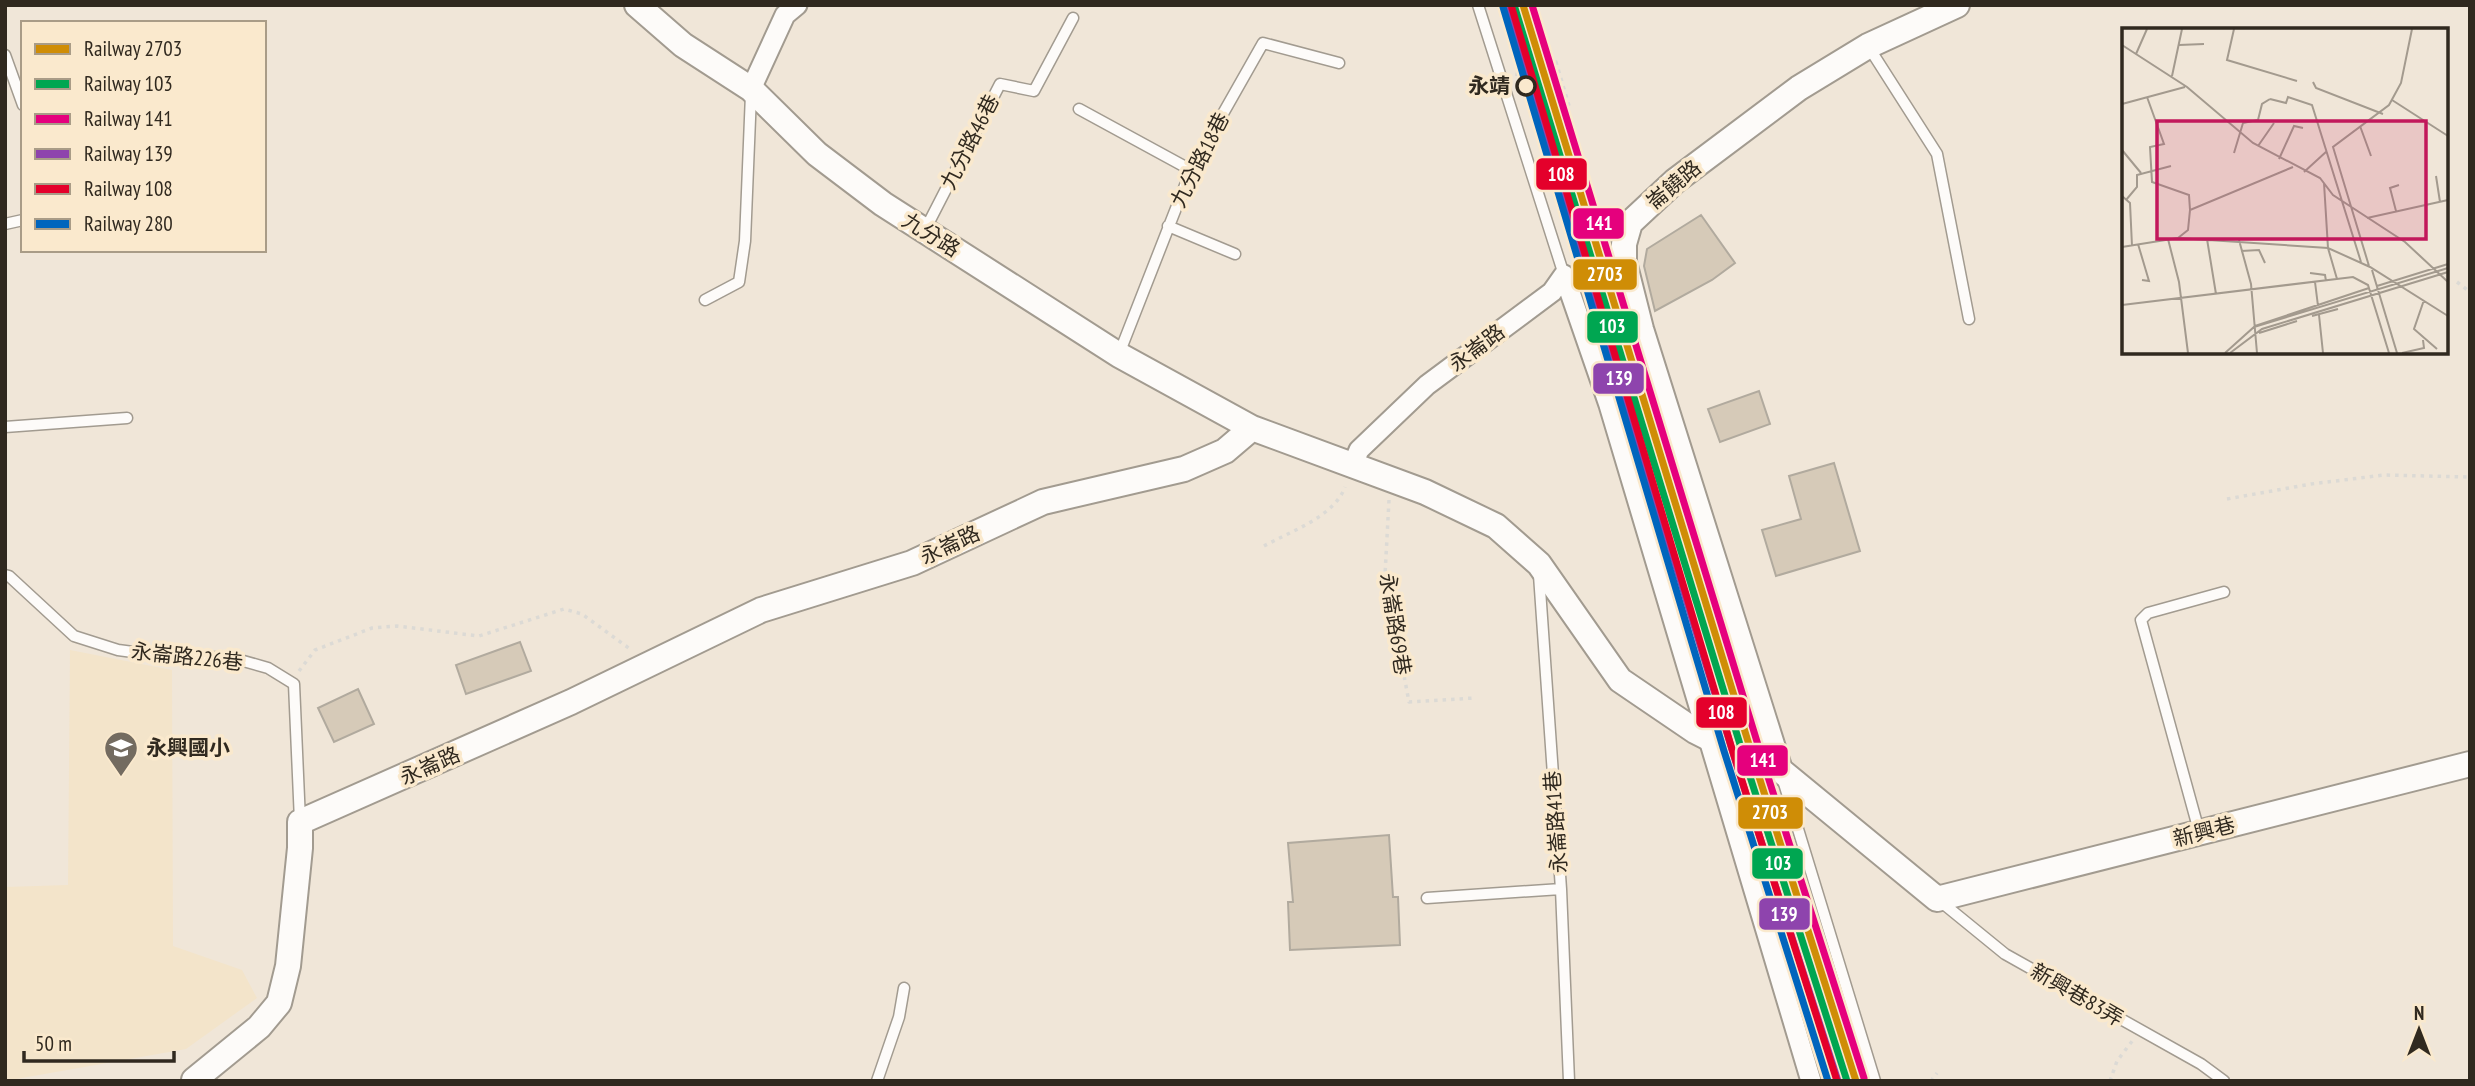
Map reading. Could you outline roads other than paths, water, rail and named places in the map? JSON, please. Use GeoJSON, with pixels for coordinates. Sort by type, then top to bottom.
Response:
{"type":"FeatureCollection","features":[{"type":"Feature","properties":{"kind":"street","name":"九分路"},"geometry":{"type":"LineString","coordinates":[[638,5],[683,44],[751,89],[817,154],[883,204],[1119,355],[1252,428]]}},
{"type":"Feature","properties":{"kind":"street"},"geometry":{"type":"LineString","coordinates":[[751,89],[785,15],[797,5]]}},
{"type":"Feature","properties":{"kind":"street","name":"崙饒路"},"geometry":{"type":"LineString","coordinates":[[1780,770],[1641,329],[1624,262],[1624,244],[1630,223],[1675,181],[1799,88],[1868,46],[1957,5]]}},
{"type":"Feature","properties":{"kind":"street"},"geometry":{"type":"LineString","coordinates":[[1564,275],[1609,405],[1811,1081]]}},
{"type":"Feature","properties":{"kind":"street","name":"永崙路"},"geometry":{"type":"LineString","coordinates":[[1352,467],[1359,450],[1427,385],[1552,292],[1564,275]]}},
{"type":"Feature","properties":{"kind":"street"},"geometry":{"type":"LineString","coordinates":[[1252,428],[1425,492],[1496,526],[1539,564],[1620,680],[1695,731],[1755,761],[1780,770],[1937,899]]}},
{"type":"Feature","properties":{"kind":"street","name":"永崙路"},"geometry":{"type":"LineString","coordinates":[[300,822],[571,702],[761,610],[912,563],[1043,502],[1184,470],[1225,451],[1252,428]]}},
{"type":"Feature","properties":{"kind":"street","name":"新興巷"},"geometry":{"type":"LineString","coordinates":[[1937,899],[2470,764]]}},
{"type":"Feature","properties":{"kind":"street"},"geometry":{"type":"LineString","coordinates":[[194,1080],[259,1027],[279,1003],[288,966],[300,848],[300,822]]}},
{"type":"Feature","properties":{"kind":"street"},"geometry":{"type":"LineString","coordinates":[[182,1081],[207,1081]]}},
{"type":"Feature","properties":{"kind":"lane"},"geometry":{"type":"LineString","coordinates":[[1478,5],[1564,275]]}},
{"type":"Feature","properties":{"kind":"lane","name":"九分路46巷"},"geometry":{"type":"LineString","coordinates":[[925,231],[1000,84],[1034,91],[1073,18]]}},
{"type":"Feature","properties":{"kind":"lane","name":"九分路18巷"},"geometry":{"type":"LineString","coordinates":[[1119,355],[1191,170],[1263,43],[1339,64]]}},
{"type":"Feature","properties":{"kind":"lane"},"geometry":{"type":"LineString","coordinates":[[1868,46],[1937,154],[1969,320]]}},
{"type":"Feature","properties":{"kind":"lane"},"geometry":{"type":"LineString","coordinates":[[6,57],[21,99]]}},
{"type":"Feature","properties":{"kind":"lane"},"geometry":{"type":"LineString","coordinates":[[705,300],[739,282],[745,241],[751,89]]}},
{"type":"Feature","properties":{"kind":"lane"},"geometry":{"type":"LineString","coordinates":[[1079,109],[1191,170]]}},
{"type":"Feature","properties":{"kind":"lane"},"geometry":{"type":"LineString","coordinates":[[1168,226],[1235,254]]}},
{"type":"Feature","properties":{"kind":"lane"},"geometry":{"type":"LineString","coordinates":[[5,427],[127,418]]}},
{"type":"Feature","properties":{"kind":"lane","name":"永崙路41巷"},"geometry":{"type":"LineString","coordinates":[[1539,564],[1561,889],[1569,1081]]}},
{"type":"Feature","properties":{"kind":"lane","name":"永崙路226巷"},"geometry":{"type":"LineString","coordinates":[[5,575],[74,636],[118,650],[178,658],[229,657],[268,668],[294,684],[300,822]]}},
{"type":"Feature","properties":{"kind":"lane"},"geometry":{"type":"LineString","coordinates":[[2200,834],[2141,620],[2148,613],[2224,592]]}},
{"type":"Feature","properties":{"kind":"lane"},"geometry":{"type":"LineString","coordinates":[[1780,770],[1875,1081]]}},
{"type":"Feature","properties":{"kind":"lane"},"geometry":{"type":"LineString","coordinates":[[1427,898],[1561,889]]}},
{"type":"Feature","properties":{"kind":"lane","name":"新興巷83弄"},"geometry":{"type":"LineString","coordinates":[[1937,899],[2005,954],[2201,1064],[2224,1081]]}},
{"type":"Feature","properties":{"kind":"lane"},"geometry":{"type":"LineString","coordinates":[[877,1081],[899,1017],[904,988]]}},
{"type":"Feature","properties":{"kind":"rail line","name":"108"},"geometry":{"type":"LineString","coordinates":[[1511,5],[1732,749],[1837,1081]]}},
{"type":"Feature","properties":{"kind":"rail line","name":"2703"},"geometry":{"type":"LineString","coordinates":[[1523,5],[1754,761],[1856,1081]]}},
{"type":"Feature","properties":{"kind":"rail line","name":"141"},"geometry":{"type":"LineString","coordinates":[[1532,5],[1762,758],[1864,1078]]}},
{"type":"Feature","properties":{"kind":"rail line","name":"280"},"geometry":{"type":"LineString","coordinates":[[1503,7],[1724,751],[1828,1081]]}},
{"type":"Feature","properties":{"kind":"rail line","name":"103"},"geometry":{"type":"LineString","coordinates":[[1515,8],[1746,764],[1847,1081]]}},
{"type":"Feature","properties":{"kind":"rail line","name":"139"},"geometry":{"type":"LineString","coordinates":[[1506,10],[1737,766],[1838,1081]]}},
{"type":"Feature","properties":{"kind":"place","name":"永靖"},"geometry":{"type":"Point","coordinates":[1526,86]}},
{"type":"Feature","properties":{"kind":"place","name":"永興國小"},"geometry":{"type":"Point","coordinates":[121,778]}}]}
